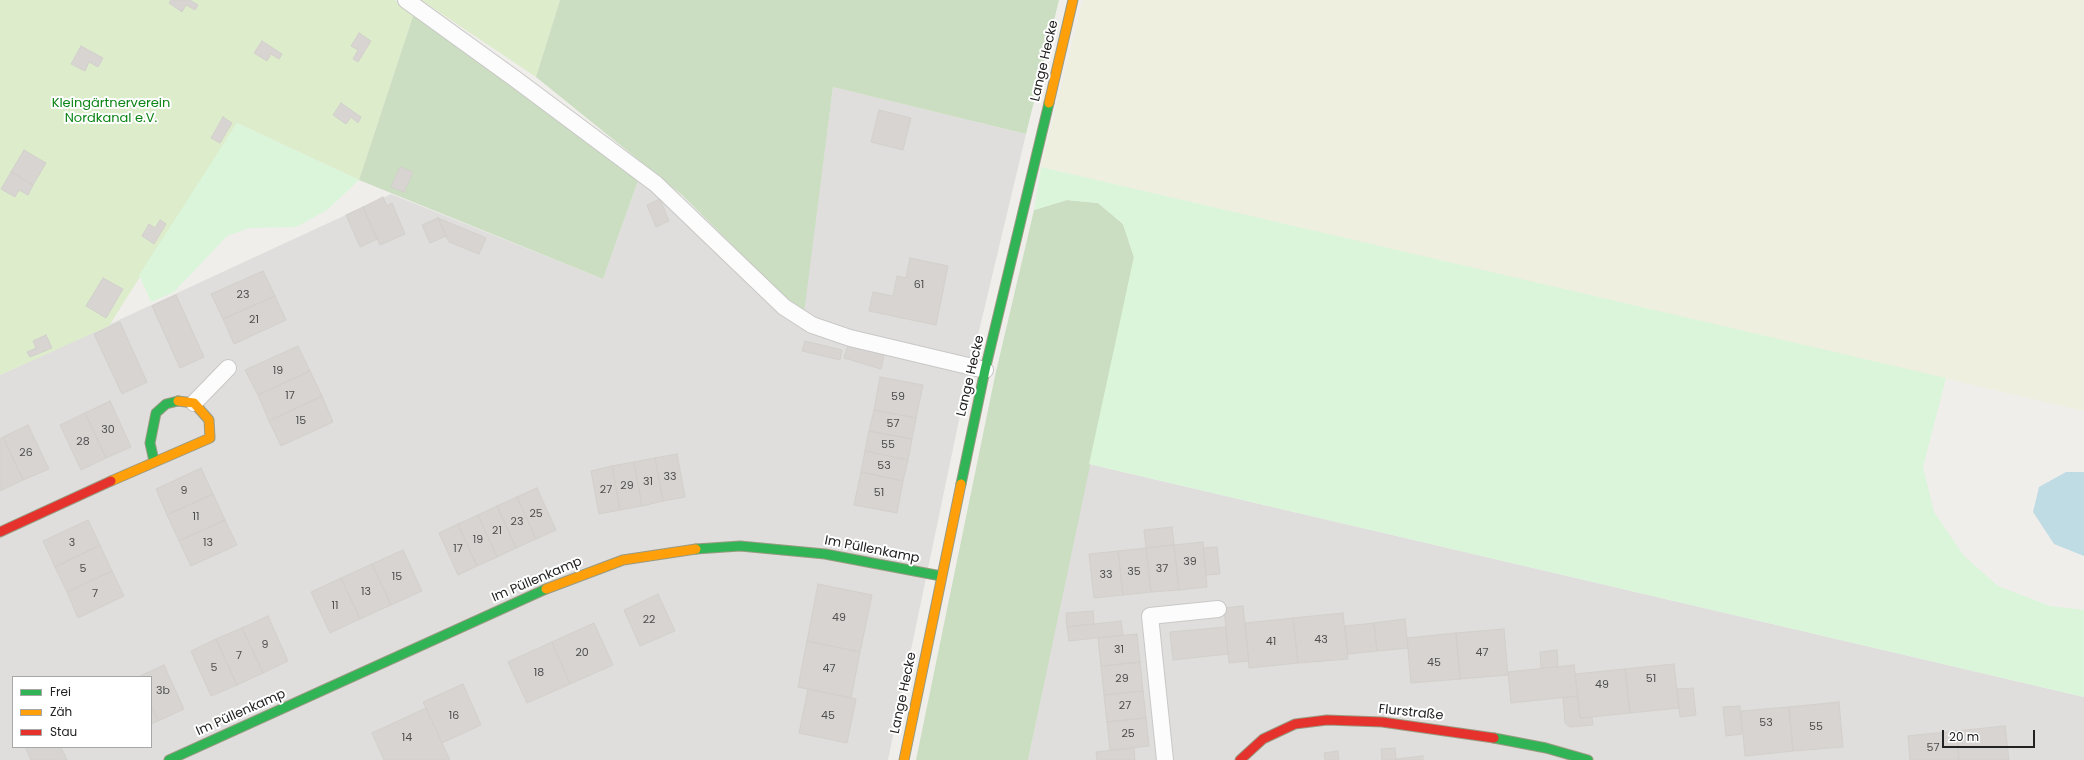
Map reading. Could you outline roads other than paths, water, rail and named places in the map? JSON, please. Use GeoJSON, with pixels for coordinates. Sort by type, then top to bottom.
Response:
{"type":"FeatureCollection","features":[{"type":"Feature","properties":{"kind":"street","name":"Lange Hecke"},"geometry":{"type":"LineString","coordinates":[[904,760],[985,370],[1073,0]]}},
{"type":"Feature","properties":{"kind":"street"},"geometry":{"type":"LineString","coordinates":[[0,532],[154,461],[210,438],[209,420],[194,403],[174,401],[166,404],[156,413],[150,443],[154,461]]}},
{"type":"Feature","properties":{"kind":"street","name":"Im Püllenkamp"},"geometry":{"type":"LineString","coordinates":[[169,760],[553,586],[623,560],[680,550],[740,546],[825,554],[941,576]]}},
{"type":"Feature","properties":{"kind":"street","name":"Flurstraße"},"geometry":{"type":"LineString","coordinates":[[1240,760],[1263,739],[1295,724],[1327,720],[1382,722],[1464,732],[1546,748],[1588,760]]}},
{"type":"Feature","properties":{"kind":"lane"},"geometry":{"type":"LineString","coordinates":[[406,0],[656,184],[784,307],[812,325],[850,338],[985,370]]}},
{"type":"Feature","properties":{"kind":"lane"},"geometry":{"type":"LineString","coordinates":[[194,403],[228,368]]}},
{"type":"Feature","properties":{"kind":"lane"},"geometry":{"type":"LineString","coordinates":[[1165,760],[1150,616],[1218,609]]}},
{"type":"Feature","properties":{"kind":"water"},"geometry":{"type":"Polygon","coordinates":[[[2066,472],[2084,472],[2084,556],[2054,544],[2033,512],[2039,487],[2066,472]]]}},
{"type":"Feature","properties":{"kind":"park label","name":"Kleingärtnerverein Nordkanal e.V."},"geometry":{"type":"Point","coordinates":[111,112]}}]}
